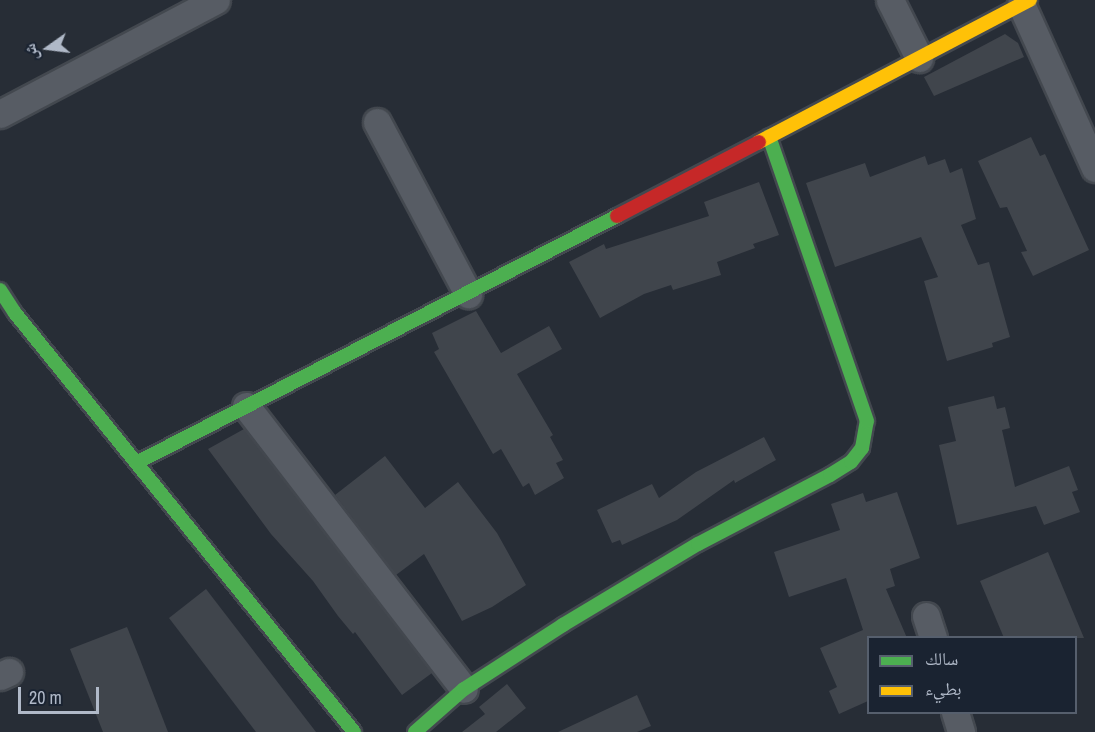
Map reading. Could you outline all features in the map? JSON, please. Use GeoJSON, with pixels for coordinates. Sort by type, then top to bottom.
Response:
{"type":"FeatureCollection","features":[{"type":"Feature","properties":{"kind":"street"},"geometry":{"type":"LineString","coordinates":[[0,114],[216,0]]}},
{"type":"Feature","properties":{"kind":"street"},"geometry":{"type":"LineString","coordinates":[[890,0],[919,58]]}},
{"type":"Feature","properties":{"kind":"street"},"geometry":{"type":"LineString","coordinates":[[138,462],[468,294],[1026,2],[1095,168]]}},
{"type":"Feature","properties":{"kind":"street"},"geometry":{"type":"LineString","coordinates":[[377,122],[468,294]]}},
{"type":"Feature","properties":{"kind":"street"},"geometry":{"type":"LineString","coordinates":[[415,732],[464,689],[698,544],[830,476],[851,462],[862,448],[867,421],[769,136]]}},
{"type":"Feature","properties":{"kind":"street"},"geometry":{"type":"LineString","coordinates":[[0,290],[15,313],[138,462],[354,732]]}},
{"type":"Feature","properties":{"kind":"street"},"geometry":{"type":"LineString","coordinates":[[246,406],[464,689]]}},
{"type":"Feature","properties":{"kind":"street"},"geometry":{"type":"LineString","coordinates":[[956,714],[961,732]]}},
{"type":"Feature","properties":{"kind":"building"},"geometry":{"type":"Polygon","coordinates":[[[1005,34],[1018,43],[1024,57],[934,96],[924,77],[1005,34]]]}},
{"type":"Feature","properties":{"kind":"building"},"geometry":{"type":"Polygon","coordinates":[[[1031,137],[1040,156],[1045,154],[1089,250],[1033,276],[1021,252],[1027,251],[1007,207],[1000,208],[978,161],[1031,137]]]}},
{"type":"Feature","properties":{"kind":"building"},"geometry":{"type":"Polygon","coordinates":[[[925,156],[928,165],[945,159],[950,173],[962,168],[976,219],[961,225],[978,265],[989,262],[1010,337],[992,343],[993,347],[947,361],[924,281],[938,277],[921,237],[835,267],[806,183],[865,163],[870,177],[925,156]]]}},
{"type":"Feature","properties":{"kind":"building"},"geometry":{"type":"Polygon","coordinates":[[[759,182],[779,235],[753,244],[755,248],[717,262],[721,275],[673,290],[671,285],[644,294],[600,318],[569,262],[604,244],[606,249],[709,216],[704,202],[759,182]]]}},
{"type":"Feature","properties":{"kind":"building"},"geometry":{"type":"Polygon","coordinates":[[[476,311],[501,353],[549,326],[562,349],[517,374],[553,435],[550,437],[563,460],[556,463],[564,478],[535,495],[529,483],[523,487],[501,449],[493,454],[434,352],[439,349],[432,333],[476,311]]]}},
{"type":"Feature","properties":{"kind":"building"},"geometry":{"type":"Polygon","coordinates":[[[994,396],[997,409],[1005,407],[1010,428],[1002,430],[1015,487],[1069,466],[1078,490],[1072,492],[1080,512],[1044,525],[1036,506],[957,525],[939,445],[956,441],[948,407],[994,396]]]}},
{"type":"Feature","properties":{"kind":"building"},"geometry":{"type":"Polygon","coordinates":[[[244,429],[432,673],[402,695],[355,632],[353,634],[313,581],[271,534],[208,449],[244,429]]]}},
{"type":"Feature","properties":{"kind":"building"},"geometry":{"type":"Polygon","coordinates":[[[764,437],[776,460],[735,483],[734,480],[677,520],[622,545],[620,540],[612,543],[597,510],[652,484],[659,498],[696,472],[764,437]]]}},
{"type":"Feature","properties":{"kind":"building"},"geometry":{"type":"Polygon","coordinates":[[[385,456],[425,508],[458,482],[497,533],[526,585],[492,607],[462,621],[424,554],[396,575],[335,495],[385,456]]]}},
{"type":"Feature","properties":{"kind":"building"},"geometry":{"type":"Polygon","coordinates":[[[897,492],[920,558],[890,569],[895,586],[886,589],[906,636],[867,636],[867,701],[839,714],[829,691],[837,687],[820,648],[863,630],[846,578],[789,597],[774,552],[840,530],[831,504],[863,493],[866,502],[897,492]]]}},
{"type":"Feature","properties":{"kind":"building"},"geometry":{"type":"Polygon","coordinates":[[[1048,552],[1084,638],[1077,638],[1077,636],[1003,636],[980,581],[1048,552]]]}},
{"type":"Feature","properties":{"kind":"building"},"geometry":{"type":"Polygon","coordinates":[[[206,589],[316,732],[256,732],[169,618],[206,589]]]}},
{"type":"Feature","properties":{"kind":"building"},"geometry":{"type":"Polygon","coordinates":[[[127,627],[168,732],[103,732],[70,649],[127,627]]]}},
{"type":"Feature","properties":{"kind":"building"},"geometry":{"type":"Polygon","coordinates":[[[507,684],[526,708],[496,732],[462,732],[485,714],[479,707],[507,684]]]}},
{"type":"Feature","properties":{"kind":"building"},"geometry":{"type":"Polygon","coordinates":[[[637,695],[651,726],[637,732],[558,732],[637,695]]]}},
{"type":"Feature","properties":{"kind":"traffic: fast"},"geometry":{"type":"LineString","coordinates":[[415,732],[464,689],[563,625],[698,544],[830,475],[851,462],[862,448],[867,421],[769,136]]}},
{"type":"Feature","properties":{"kind":"traffic: fast"},"geometry":{"type":"LineString","coordinates":[[138,462],[617,216]]}},
{"type":"Feature","properties":{"kind":"traffic: fast"},"geometry":{"type":"LineString","coordinates":[[0,290],[15,313],[354,732]]}},
{"type":"Feature","properties":{"kind":"traffic: slow"},"geometry":{"type":"LineString","coordinates":[[759,142],[1030,0]]}},
{"type":"Feature","properties":{"kind":"traffic: jam"},"geometry":{"type":"LineString","coordinates":[[617,216],[759,142]]}}]}
